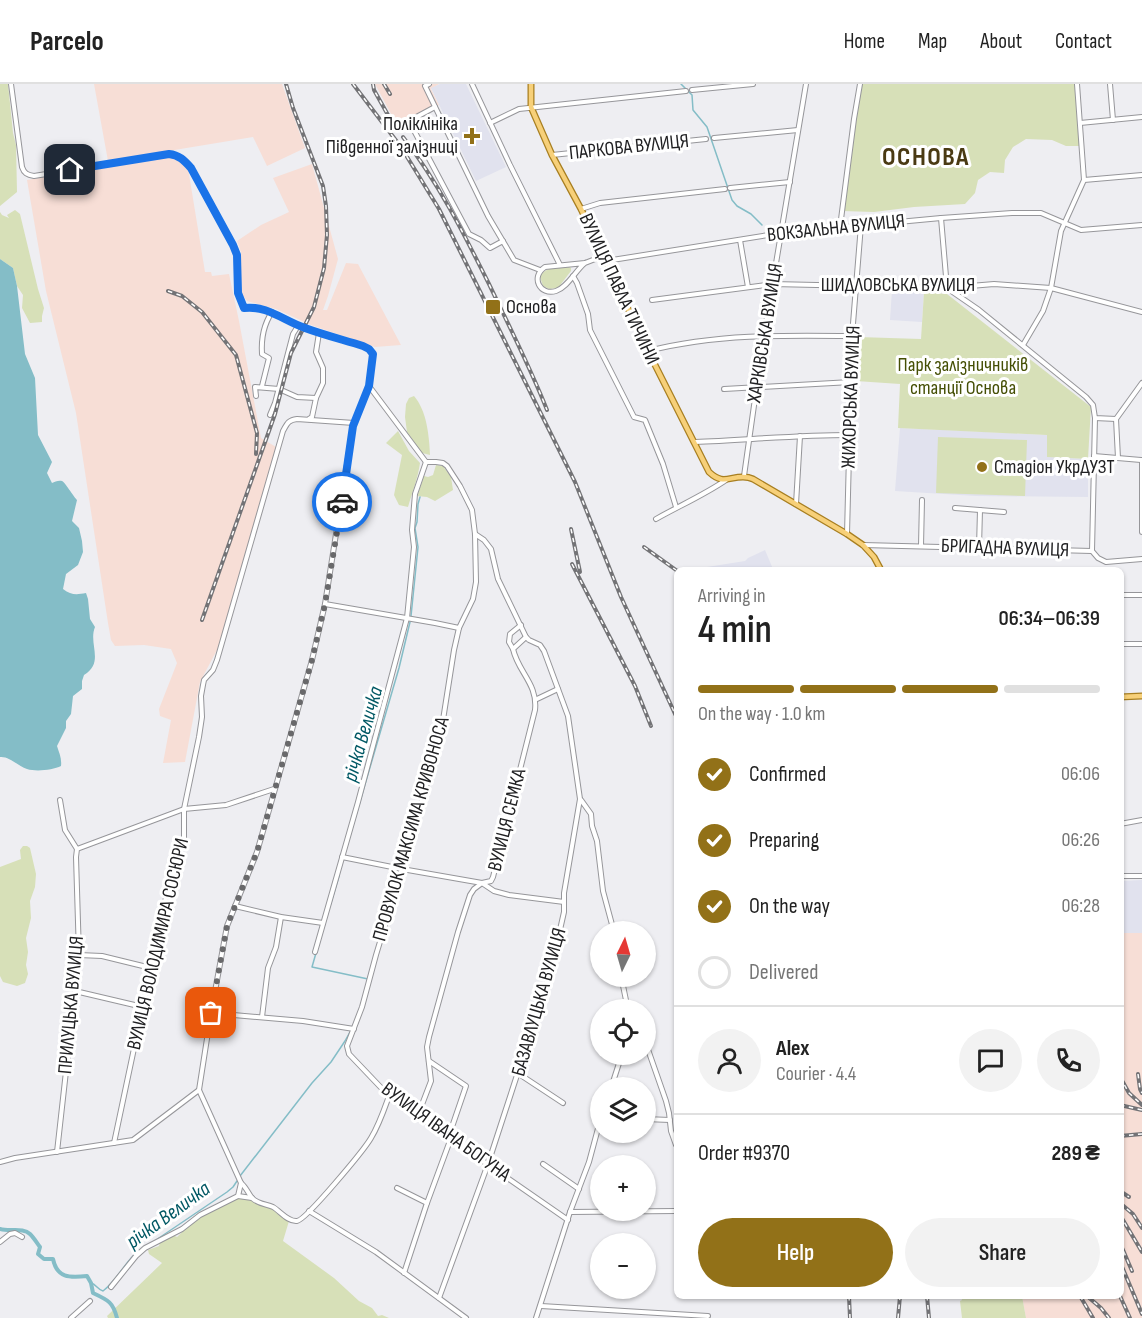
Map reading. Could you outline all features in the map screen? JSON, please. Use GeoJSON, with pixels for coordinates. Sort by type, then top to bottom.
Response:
{"type":"FeatureCollection","features":[{"type":"Feature","properties":{"kind":"main road","name":"ВУЛИЦЯ ПАВЛА ТИЧИНИ"},"geometry":{"type":"LineString","coordinates":[[531,84],[531,107],[552,155],[581,209],[648,351],[709,472],[714,477],[727,480]]}},
{"type":"Feature","properties":{"kind":"main road"},"geometry":{"type":"LineString","coordinates":[[727,480],[744,476],[753,479],[863,545],[874,556],[880,567]]}},
{"type":"Feature","properties":{"kind":"main road"},"geometry":{"type":"LineString","coordinates":[[1124,697],[1142,696]]}},
{"type":"Feature","properties":{"kind":"street"},"geometry":{"type":"LineString","coordinates":[[11,84],[22,167],[27,175],[33,176],[169,154],[176,155],[191,168],[233,245],[237,255],[238,293],[244,308],[251,307],[272,312],[298,326],[363,346],[373,354],[369,386],[354,423],[325,604],[312,660],[257,852],[227,926],[199,1090],[241,1183],[252,1198],[272,1206],[290,1220],[300,1220],[358,1156],[377,1126],[389,1095]]}},
{"type":"Feature","properties":{"kind":"street"},"geometry":{"type":"LineString","coordinates":[[429,84],[425,86],[435,107],[489,216],[514,260],[540,270]]}},
{"type":"Feature","properties":{"kind":"street"},"geometry":{"type":"LineString","coordinates":[[472,84],[560,265]]}},
{"type":"Feature","properties":{"kind":"street"},"geometry":{"type":"LineString","coordinates":[[692,90],[753,84]]}},
{"type":"Feature","properties":{"kind":"street","name":"ХАРКІВСЬКА ВУЛИЦЯ"},"geometry":{"type":"LineString","coordinates":[[744,476],[764,335],[806,84]]}},
{"type":"Feature","properties":{"kind":"street"},"geometry":{"type":"LineString","coordinates":[[840,227],[860,84]]}},
{"type":"Feature","properties":{"kind":"street"},"geometry":{"type":"LineString","coordinates":[[1023,345],[1043,311],[1051,288],[1061,231],[1084,180],[1077,84]]}},
{"type":"Feature","properties":{"kind":"street"},"geometry":{"type":"LineString","coordinates":[[1110,84],[1113,120]]}},
{"type":"Feature","properties":{"kind":"street"},"geometry":{"type":"LineString","coordinates":[[490,123],[519,109],[531,107],[686,91]]}},
{"type":"Feature","properties":{"kind":"street"},"geometry":{"type":"LineString","coordinates":[[435,107],[409,121],[469,234],[490,248],[503,241]]}},
{"type":"Feature","properties":{"kind":"street"},"geometry":{"type":"LineString","coordinates":[[1080,123],[1142,117]]}},
{"type":"Feature","properties":{"kind":"street","name":"ПАРКОВА ВУЛИЦЯ"},"geometry":{"type":"LineString","coordinates":[[714,138],[798,130]]}},
{"type":"Feature","properties":{"kind":"street","name":"ПАРКОВА ВУЛИЦЯ"},"geometry":{"type":"LineString","coordinates":[[552,155],[706,139]]}},
{"type":"Feature","properties":{"kind":"street"},"geometry":{"type":"LineString","coordinates":[[1084,180],[1142,176]]}},
{"type":"Feature","properties":{"kind":"street"},"geometry":{"type":"LineString","coordinates":[[581,209],[600,202],[790,182]]}},
{"type":"Feature","properties":{"kind":"street","name":"ВОКЗАЛЬНА ВУЛИЦЯ"},"geometry":{"type":"LineString","coordinates":[[585,263],[781,233],[1012,213],[1041,213],[1081,230],[1142,225]]}},
{"type":"Feature","properties":{"kind":"street"},"geometry":{"type":"LineString","coordinates":[[941,218],[947,288],[1023,345],[1090,400],[1093,405],[1095,418],[1092,551]]}},
{"type":"Feature","properties":{"kind":"street","name":"ЖИХОРСЬКА ВУЛИЦЯ"},"geometry":{"type":"LineString","coordinates":[[847,534],[852,336],[861,225]]}},
{"type":"Feature","properties":{"kind":"street"},"geometry":{"type":"LineString","coordinates":[[740,240],[748,287]]}},
{"type":"Feature","properties":{"kind":"street"},"geometry":{"type":"LineString","coordinates":[[585,263],[560,289],[550,291],[542,289],[538,283],[538,274],[545,267],[585,263]]}},
{"type":"Feature","properties":{"kind":"street"},"geometry":{"type":"LineString","coordinates":[[573,276],[588,314],[590,330],[605,362],[634,417],[645,420],[663,464],[676,507]]}},
{"type":"Feature","properties":{"kind":"street","name":"ШИДЛОВСЬКА ВУЛИЦЯ"},"geometry":{"type":"LineString","coordinates":[[652,300],[773,284],[947,288],[994,285],[1051,288],[1142,312]]}},
{"type":"Feature","properties":{"kind":"street"},"geometry":{"type":"LineString","coordinates":[[262,386],[269,358],[262,354],[262,344],[266,321],[272,312]]}},
{"type":"Feature","properties":{"kind":"street"},"geometry":{"type":"LineString","coordinates":[[270,415],[276,404],[288,351],[298,326]]}},
{"type":"Feature","properties":{"kind":"street"},"geometry":{"type":"LineString","coordinates":[[308,419],[312,417],[316,398],[323,383],[322,368],[316,352],[320,333]]}},
{"type":"Feature","properties":{"kind":"street"},"geometry":{"type":"LineString","coordinates":[[648,351],[672,345],[764,335],[852,336]]}},
{"type":"Feature","properties":{"kind":"street"},"geometry":{"type":"LineString","coordinates":[[724,389],[851,382]]}},
{"type":"Feature","properties":{"kind":"street"},"geometry":{"type":"LineString","coordinates":[[1118,458],[1116,419],[1142,383]]}},
{"type":"Feature","properties":{"kind":"street"},"geometry":{"type":"LineString","coordinates":[[256,396],[255,387],[262,386],[279,389],[297,397],[316,398]]}},
{"type":"Feature","properties":{"kind":"street"},"geometry":{"type":"LineString","coordinates":[[315,952],[407,618],[414,547],[412,530],[415,494],[426,462],[369,386]]}},
{"type":"Feature","properties":{"kind":"street"},"geometry":{"type":"LineString","coordinates":[[1095,418],[1116,419]]}},
{"type":"Feature","properties":{"kind":"street","name":"ВУЛИЦЯ ВОЛОДИМИРА СОСЮРИ"},"geometry":{"type":"LineString","coordinates":[[114,1143],[172,869],[184,840],[184,809],[199,737],[204,680],[218,660],[283,431],[291,419],[308,419]]}},
{"type":"Feature","properties":{"kind":"street"},"geometry":{"type":"LineString","coordinates":[[308,419],[354,423]]}},
{"type":"Feature","properties":{"kind":"street"},"geometry":{"type":"LineString","coordinates":[[695,442],[849,435]]}},
{"type":"Feature","properties":{"kind":"street"},"geometry":{"type":"LineString","coordinates":[[796,504],[800,436]]}},
{"type":"Feature","properties":{"kind":"street"},"geometry":{"type":"LineString","coordinates":[[1094,456],[1142,460],[1142,532]]}},
{"type":"Feature","properties":{"kind":"street","name":"ПРОВУЛОК МАКСИМА КРИВОНОСА"},"geometry":{"type":"LineString","coordinates":[[354,1029],[440,739],[459,628],[473,599],[476,582],[472,510],[447,466],[443,463],[426,462]]}},
{"type":"Feature","properties":{"kind":"street"},"geometry":{"type":"LineString","coordinates":[[656,519],[727,480]]}},
{"type":"Feature","properties":{"kind":"street"},"geometry":{"type":"LineString","coordinates":[[921,546],[922,500]]}},
{"type":"Feature","properties":{"kind":"street"},"geometry":{"type":"LineString","coordinates":[[955,508],[1005,512]]}},
{"type":"Feature","properties":{"kind":"street"},"geometry":{"type":"LineString","coordinates":[[979,548],[980,510]]}},
{"type":"Feature","properties":{"kind":"street"},"geometry":{"type":"LineString","coordinates":[[475,534],[491,549],[498,579],[526,637],[513,649]]}},
{"type":"Feature","properties":{"kind":"street","name":"БРИГАДНА ВУЛИЦЯ"},"geometry":{"type":"LineString","coordinates":[[863,545],[1092,551],[1106,562],[1142,559]]}},
{"type":"Feature","properties":{"kind":"street"},"geometry":{"type":"LineString","coordinates":[[1124,595],[1142,596]]}},
{"type":"Feature","properties":{"kind":"street"},"geometry":{"type":"LineString","coordinates":[[325,604],[459,628]]}},
{"type":"Feature","properties":{"kind":"street"},"geometry":{"type":"LineString","coordinates":[[521,626],[510,634],[509,642],[515,659],[523,669],[537,699],[558,689]]}},
{"type":"Feature","properties":{"kind":"street","name":"БАЗАВЛУЦЬКА ВУЛИЦЯ"},"geometry":{"type":"LineString","coordinates":[[439,1298],[519,1074],[550,974],[564,912],[564,893],[580,799],[568,716],[544,651],[540,645],[526,637]]}},
{"type":"Feature","properties":{"kind":"street"},"geometry":{"type":"LineString","coordinates":[[1124,644],[1142,644]]}},
{"type":"Feature","properties":{"kind":"street","name":"ВУЛИЦЯ СЕМКА"},"geometry":{"type":"LineString","coordinates":[[418,1115],[431,1081],[427,1047],[429,1037],[458,932],[470,895],[474,889],[482,883],[491,881],[493,877],[537,699]]}},
{"type":"Feature","properties":{"kind":"street"},"geometry":{"type":"LineString","coordinates":[[60,800],[65,830],[77,849],[184,809],[226,805],[274,789]]}},
{"type":"Feature","properties":{"kind":"street"},"geometry":{"type":"LineString","coordinates":[[580,799],[591,814],[603,891],[611,921]]}},
{"type":"Feature","properties":{"kind":"street"},"geometry":{"type":"LineString","coordinates":[[1124,823],[1142,820]]}},
{"type":"Feature","properties":{"kind":"street","name":"ПРИЛУЦЬКА ВУЛИЦЯ"},"geometry":{"type":"LineString","coordinates":[[57,1152],[79,955],[75,857],[77,849]]}},
{"type":"Feature","properties":{"kind":"street"},"geometry":{"type":"LineString","coordinates":[[342,857],[482,883],[494,891],[510,895],[564,902]]}},
{"type":"Feature","properties":{"kind":"street"},"geometry":{"type":"LineString","coordinates":[[1124,876],[1142,876]]}},
{"type":"Feature","properties":{"kind":"street"},"geometry":{"type":"LineString","coordinates":[[235,906],[281,917],[322,923]]}},
{"type":"Feature","properties":{"kind":"street"},"geometry":{"type":"LineString","coordinates":[[262,1017],[268,968],[276,946],[281,917]]}},
{"type":"Feature","properties":{"kind":"street"},"geometry":{"type":"LineString","coordinates":[[79,955],[102,956],[151,968]]}},
{"type":"Feature","properties":{"kind":"street"},"geometry":{"type":"LineString","coordinates":[[75,991],[143,1007]]}},
{"type":"Feature","properties":{"kind":"street"},"geometry":{"type":"LineString","coordinates":[[211,1013],[303,1021],[354,1029]]}},
{"type":"Feature","properties":{"kind":"street","name":"ВУЛИЦЯ ІВАНА БОГУНА"},"geometry":{"type":"LineString","coordinates":[[354,1029],[346,1046],[349,1054],[389,1095],[568,1220]]}},
{"type":"Feature","properties":{"kind":"street"},"geometry":{"type":"LineString","coordinates":[[404,1273],[466,1086],[429,1061]]}},
{"type":"Feature","properties":{"kind":"street"},"geometry":{"type":"LineString","coordinates":[[653,1065],[666,1101],[674,1139]]}},
{"type":"Feature","properties":{"kind":"street"},"geometry":{"type":"LineString","coordinates":[[519,1074],[563,1103]]}},
{"type":"Feature","properties":{"kind":"street"},"geometry":{"type":"LineString","coordinates":[[0,1162],[133,1140],[199,1090]]}},
{"type":"Feature","properties":{"kind":"street"},"geometry":{"type":"LineString","coordinates":[[656,1119],[670,1120]]}},
{"type":"Feature","properties":{"kind":"street"},"geometry":{"type":"LineString","coordinates":[[536,1318],[594,1143]]}},
{"type":"Feature","properties":{"kind":"street"},"geometry":{"type":"LineString","coordinates":[[543,1164],[579,1189]]}},
{"type":"Feature","properties":{"kind":"street"},"geometry":{"type":"LineString","coordinates":[[238,1196],[241,1183]]}},
{"type":"Feature","properties":{"kind":"street"},"geometry":{"type":"LineString","coordinates":[[397,1188],[427,1203]]}},
{"type":"Feature","properties":{"kind":"street"},"geometry":{"type":"LineString","coordinates":[[111,1287],[145,1248],[182,1229],[200,1215],[238,1196],[252,1198]]}},
{"type":"Feature","properties":{"kind":"street"},"geometry":{"type":"LineString","coordinates":[[309,1211],[376,1252],[466,1318]]}},
{"type":"Feature","properties":{"kind":"street"},"geometry":{"type":"LineString","coordinates":[[570,1212],[674,1211]]}},
{"type":"Feature","properties":{"kind":"street"},"geometry":{"type":"LineString","coordinates":[[0,1242],[15,1233],[22,1238]]}},
{"type":"Feature","properties":{"kind":"street"},"geometry":{"type":"LineString","coordinates":[[71,1318],[90,1301]]}},
{"type":"Feature","properties":{"kind":"street"},"geometry":{"type":"LineString","coordinates":[[541,1306],[708,1316]]}},
{"type":"Feature","properties":{"kind":"shaded area"},"geometry":{"type":"Polygon","coordinates":[[[94,84],[282,84],[305,148],[267,166],[253,137],[108,161],[94,84]]]}},
{"type":"Feature","properties":{"kind":"shaded area"},"geometry":{"type":"Polygon","coordinates":[[[375,84],[439,84],[431,89],[439,105],[398,127],[375,84]]]}},
{"type":"Feature","properties":{"kind":"shaded area","name":"Поліклініка Південної залізниці"},"geometry":{"type":"Polygon","coordinates":[[[440,84],[466,84],[506,167],[476,181],[431,88],[440,84]]]}},
{"type":"Feature","properties":{"kind":"shaded area"},"geometry":{"type":"Polygon","coordinates":[[[173,156],[188,168],[205,272],[211,272],[212,276],[229,274],[261,438],[276,447],[218,648],[200,682],[185,762],[163,763],[171,720],[160,716],[159,709],[177,663],[171,649],[144,645],[115,646],[111,640],[76,413],[46,291],[27,180],[173,156]]]}},
{"type":"Feature","properties":{"kind":"shaded area"},"geometry":{"type":"Polygon","coordinates":[[[312,164],[338,259],[323,310],[327,310],[346,263],[358,264],[401,345],[375,347],[311,325],[276,309],[247,301],[241,293],[241,252],[237,241],[261,225],[289,212],[273,178],[312,164]]]}},
{"type":"Feature","properties":{"kind":"shaded area"},"geometry":{"type":"Polygon","coordinates":[[[892,290],[924,292],[922,322],[890,320],[892,290]]]}},
{"type":"Feature","properties":{"kind":"shaded area"},"geometry":{"type":"Polygon","coordinates":[[[900,428],[1047,435],[1047,457],[1088,459],[1088,497],[976,496],[895,491],[900,428]]]}},
{"type":"Feature","properties":{"kind":"shaded area"},"geometry":{"type":"Polygon","coordinates":[[[765,550],[772,567],[707,567],[745,561],[765,550]]]}},
{"type":"Feature","properties":{"kind":"shaded area"},"geometry":{"type":"Polygon","coordinates":[[[1142,880],[1142,933],[1124,933],[1124,881],[1142,880]]]}},
{"type":"Feature","properties":{"kind":"shaded area"},"geometry":{"type":"Polygon","coordinates":[[[1124,933],[1142,933],[1142,1318],[1026,1318],[1023,1299],[1124,1299],[1124,933]]]}},
{"type":"Feature","properties":{"kind":"green space"},"geometry":{"type":"Polygon","coordinates":[[[0,84],[8,84],[16,145],[17,192],[0,206],[0,84]]]}},
{"type":"Feature","properties":{"kind":"green space"},"geometry":{"type":"Polygon","coordinates":[[[860,84],[1077,84],[1081,146],[1066,146],[1052,140],[1026,139],[1013,147],[1005,160],[1004,173],[990,172],[978,180],[975,193],[965,204],[874,212],[842,211],[860,84]]]}},
{"type":"Feature","properties":{"kind":"green space"},"geometry":{"type":"Polygon","coordinates":[[[15,210],[20,214],[44,308],[42,322],[30,323],[22,308],[23,295],[17,286],[13,268],[0,259],[0,212],[9,218],[7,215],[15,210]]]}},
{"type":"Feature","properties":{"kind":"green space"},"geometry":{"type":"Polygon","coordinates":[[[569,267],[571,271],[558,288],[549,289],[543,286],[540,277],[542,273],[552,268],[569,267]]]}},
{"type":"Feature","properties":{"kind":"green space","name":"Парк залізничників станції Основа"},"geometry":{"type":"Polygon","coordinates":[[[924,292],[947,294],[1091,407],[1088,459],[1047,457],[1047,435],[898,428],[900,384],[856,381],[858,337],[921,339],[924,292]]]}},
{"type":"Feature","properties":{"kind":"green space"},"geometry":{"type":"Polygon","coordinates":[[[414,396],[425,416],[430,455],[422,453],[407,432],[406,404],[409,398],[414,396]]]}},
{"type":"Feature","properties":{"kind":"green space"},"geometry":{"type":"Polygon","coordinates":[[[398,431],[409,451],[420,463],[408,507],[399,505],[394,495],[402,455],[386,443],[398,431]]]}},
{"type":"Feature","properties":{"kind":"green space","name":"Стадіон УкрДУЗТ"},"geometry":{"type":"Polygon","coordinates":[[[938,437],[1027,440],[1025,496],[936,493],[938,437]]]}},
{"type":"Feature","properties":{"kind":"green space"},"geometry":{"type":"Polygon","coordinates":[[[436,465],[443,466],[451,477],[453,490],[435,501],[417,496],[424,476],[433,475],[436,465]]]}},
{"type":"Feature","properties":{"kind":"green space"},"geometry":{"type":"Polygon","coordinates":[[[23,846],[30,848],[36,874],[35,887],[30,901],[31,918],[26,938],[28,974],[25,983],[17,986],[3,982],[0,976],[0,867],[21,859],[20,850],[23,846]]]}},
{"type":"Feature","properties":{"kind":"green space"},"geometry":{"type":"Polygon","coordinates":[[[236,1197],[252,1198],[289,1221],[283,1241],[334,1278],[359,1301],[372,1308],[378,1316],[389,1318],[108,1318],[107,1316],[162,1263],[149,1254],[148,1250],[159,1246],[160,1242],[173,1235],[177,1237],[200,1215],[236,1197]]]}},
{"type":"Feature","properties":{"kind":"green space"},"geometry":{"type":"Polygon","coordinates":[[[1023,1299],[1026,1318],[962,1318],[960,1301],[1023,1299]]]}},
{"type":"Feature","properties":{"kind":"water"},"geometry":{"type":"Polygon","coordinates":[[[0,259],[13,268],[17,286],[25,354],[35,378],[38,435],[52,462],[47,473],[52,483],[63,482],[77,500],[72,521],[79,528],[83,552],[78,565],[66,574],[63,589],[74,594],[86,593],[90,619],[95,627],[93,633],[94,664],[84,675],[82,689],[73,696],[71,714],[57,746],[61,766],[44,770],[27,769],[7,758],[0,757],[0,259]]]}},
{"type":"Feature","properties":{"kind":"waterway"},"geometry":{"type":"LineString","coordinates":[[681,84],[692,95],[693,110],[707,127],[732,200],[762,225]]}},
{"type":"Feature","properties":{"kind":"waterway","name":"річка Величка"},"geometry":{"type":"LineString","coordinates":[[411,616],[418,547],[415,528],[420,497]]}},
{"type":"Feature","properties":{"kind":"waterway","name":"річка Величка"},"geometry":{"type":"LineString","coordinates":[[347,846],[399,668],[410,622]]}},
{"type":"Feature","properties":{"kind":"waterway","name":"річка Величка"},"geometry":{"type":"LineString","coordinates":[[330,906],[339,876]]}},
{"type":"Feature","properties":{"kind":"waterway","name":"річка Величка"},"geometry":{"type":"LineString","coordinates":[[316,953],[312,967],[368,980]]}},
{"type":"Feature","properties":{"kind":"waterway","name":"річка Величка"},"geometry":{"type":"LineString","coordinates":[[240,1176],[331,1062],[350,1032]]}},
{"type":"Feature","properties":{"kind":"waterway","name":"річка Величка"},"geometry":{"type":"LineString","coordinates":[[156,1240],[227,1192],[237,1181]]}},
{"type":"Feature","properties":{"kind":"waterway"},"geometry":{"type":"LineString","coordinates":[[0,1229],[27,1232],[40,1247],[38,1254],[44,1259],[53,1259],[57,1270],[61,1273],[69,1277],[87,1276],[93,1293],[109,1302],[117,1318]]}},
{"type":"Feature","properties":{"kind":"waterway","name":"річка Величка"},"geometry":{"type":"LineString","coordinates":[[91,1283],[103,1291],[134,1255]]}},
{"type":"Feature","properties":{"kind":"railway"},"geometry":{"type":"LineString","coordinates":[[202,620],[275,414],[291,353],[314,307],[324,268],[327,235],[323,186],[286,84]]}},
{"type":"Feature","properties":{"kind":"railway"},"geometry":{"type":"LineString","coordinates":[[353,84],[401,147],[439,209],[575,482],[621,597],[674,712]]}},
{"type":"Feature","properties":{"kind":"railway"},"geometry":{"type":"LineString","coordinates":[[373,84],[393,124]]}},
{"type":"Feature","properties":{"kind":"railway"},"geometry":{"type":"LineString","coordinates":[[384,84],[390,94]]}},
{"type":"Feature","properties":{"kind":"railway"},"geometry":{"type":"LineString","coordinates":[[403,137],[428,172],[460,227],[534,378],[547,410]]}},
{"type":"Feature","properties":{"kind":"railway"},"geometry":{"type":"LineString","coordinates":[[168,291],[182,296],[202,312],[236,355],[257,433],[256,454]]}},
{"type":"Feature","properties":{"kind":"railway"},"geometry":{"type":"LineString","coordinates":[[571,529],[580,572]]}},
{"type":"Feature","properties":{"kind":"railway"},"geometry":{"type":"LineString","coordinates":[[644,547],[674,569]]}},
{"type":"Feature","properties":{"kind":"railway"},"geometry":{"type":"LineString","coordinates":[[572,564],[635,686],[651,726]]}},
{"type":"Feature","properties":{"kind":"railway"},"geometry":{"type":"LineString","coordinates":[[1138,1074],[1142,1093]]}},
{"type":"Feature","properties":{"kind":"railway"},"geometry":{"type":"LineString","coordinates":[[1124,1084],[1129,1093],[1142,1105]]}},
{"type":"Feature","properties":{"kind":"railway"},"geometry":{"type":"LineString","coordinates":[[1124,1106],[1142,1110]]}},
{"type":"Feature","properties":{"kind":"railway"},"geometry":{"type":"LineString","coordinates":[[1124,1136],[1142,1134]]}},
{"type":"Feature","properties":{"kind":"railway"},"geometry":{"type":"LineString","coordinates":[[1124,1194],[1129,1197]]}},
{"type":"Feature","properties":{"kind":"railway"},"geometry":{"type":"LineString","coordinates":[[1124,1206],[1133,1214],[1142,1228]]}},
{"type":"Feature","properties":{"kind":"railway"},"geometry":{"type":"LineString","coordinates":[[1124,1222],[1142,1252]]}},
{"type":"Feature","properties":{"kind":"railway"},"geometry":{"type":"LineString","coordinates":[[1124,1252],[1132,1271]]}},
{"type":"Feature","properties":{"kind":"railway"},"geometry":{"type":"LineString","coordinates":[[1124,1271],[1142,1314]]}},
{"type":"Feature","properties":{"kind":"railway"},"geometry":{"type":"LineString","coordinates":[[849,1299],[850,1318]]}},
{"type":"Feature","properties":{"kind":"railway"},"geometry":{"type":"LineString","coordinates":[[898,1318],[900,1299]]}},
{"type":"Feature","properties":{"kind":"railway"},"geometry":{"type":"LineString","coordinates":[[927,1299],[929,1318]]}},
{"type":"Feature","properties":{"kind":"railway"},"geometry":{"type":"LineString","coordinates":[[1082,1299],[1093,1318]]}},
{"type":"Feature","properties":{"kind":"railway"},"geometry":{"type":"LineString","coordinates":[[1090,1299],[1109,1318]]}},
{"type":"Feature","properties":{"kind":"railway"},"geometry":{"type":"LineString","coordinates":[[1121,1299],[1130,1318]]}},
{"type":"Feature","properties":{"kind":"way so far"},"geometry":{"type":"LineString","coordinates":[[211,1013],[227,926],[257,852],[312,660],[325,604],[342,502]]}},
{"type":"Feature","properties":{"kind":"place","name":"Поліклініка Південної залізниці"},"geometry":{"type":"Point","coordinates":[472,136]}},
{"type":"Feature","properties":{"kind":"place","name":"Основа"},"geometry":{"type":"Point","coordinates":[493,307]}},
{"type":"Feature","properties":{"kind":"place","name":"Стадіон УкрДУЗТ"},"geometry":{"type":"Point","coordinates":[982,467]}},
{"type":"Feature","properties":{"kind":"district","name":"ОСНОВА"},"geometry":{"type":"Point","coordinates":[926,157]}},
{"type":"Feature","properties":{"kind":"route"},"geometry":{"type":"LineString","coordinates":[[70,170],[169,154],[176,155],[191,168],[233,245],[237,255],[238,293],[244,308],[269,310],[303,328],[369,349],[373,354],[369,386],[353,426],[342,502]]}}]}
